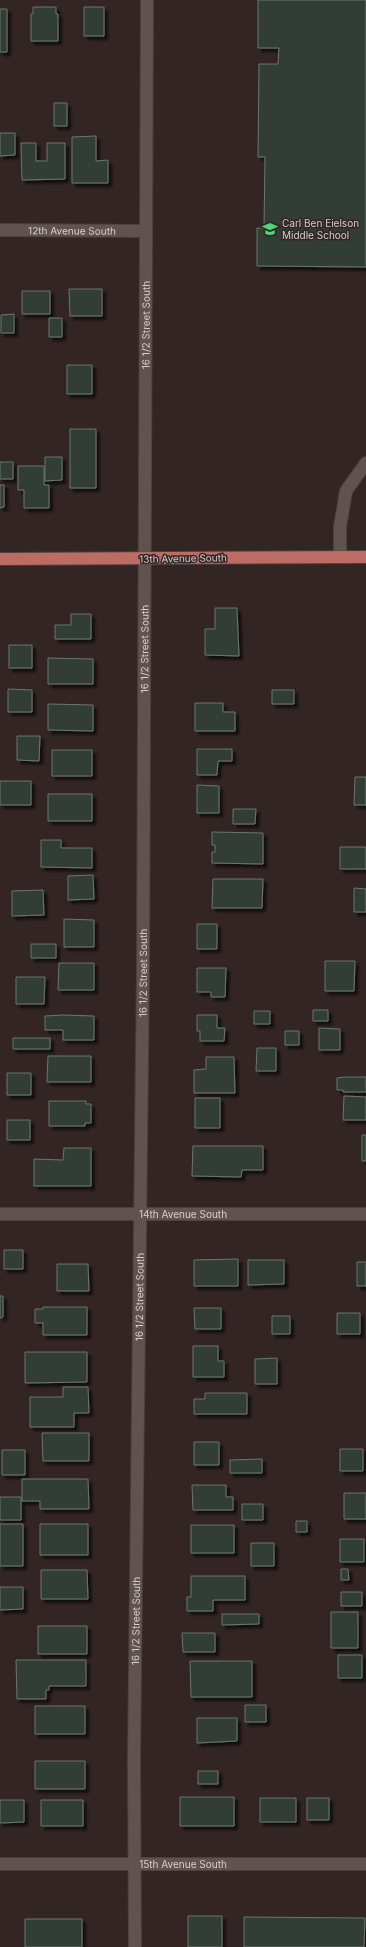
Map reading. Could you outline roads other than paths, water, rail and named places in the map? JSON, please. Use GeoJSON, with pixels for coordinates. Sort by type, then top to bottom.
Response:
{"type":"FeatureCollection","features":[{"type":"Feature","properties":{"kind":"main road","name":"13th Avenue South"},"geometry":{"type":"LineString","coordinates":[[0,559],[366,557]]}},
{"type":"Feature","properties":{"kind":"street","name":"16 1/2 Street South"},"geometry":{"type":"LineString","coordinates":[[135,1947],[134,1759],[143,960],[147,0]]}},
{"type":"Feature","properties":{"kind":"street","name":"12th Avenue South"},"geometry":{"type":"LineString","coordinates":[[0,230],[145,230]]}},
{"type":"Feature","properties":{"kind":"street"},"geometry":{"type":"LineString","coordinates":[[340,556],[340,527],[346,491],[366,463]]}},
{"type":"Feature","properties":{"kind":"street","name":"14th Avenue South"},"geometry":{"type":"LineString","coordinates":[[0,1214],[366,1214]]}},
{"type":"Feature","properties":{"kind":"street","name":"15th Avenue South"},"geometry":{"type":"LineString","coordinates":[[0,1864],[366,1864]]}},
{"type":"Feature","properties":{"kind":"place","name":"Carl Ben Eielson Middle School"},"geometry":{"type":"Point","coordinates":[270,229]}}]}
